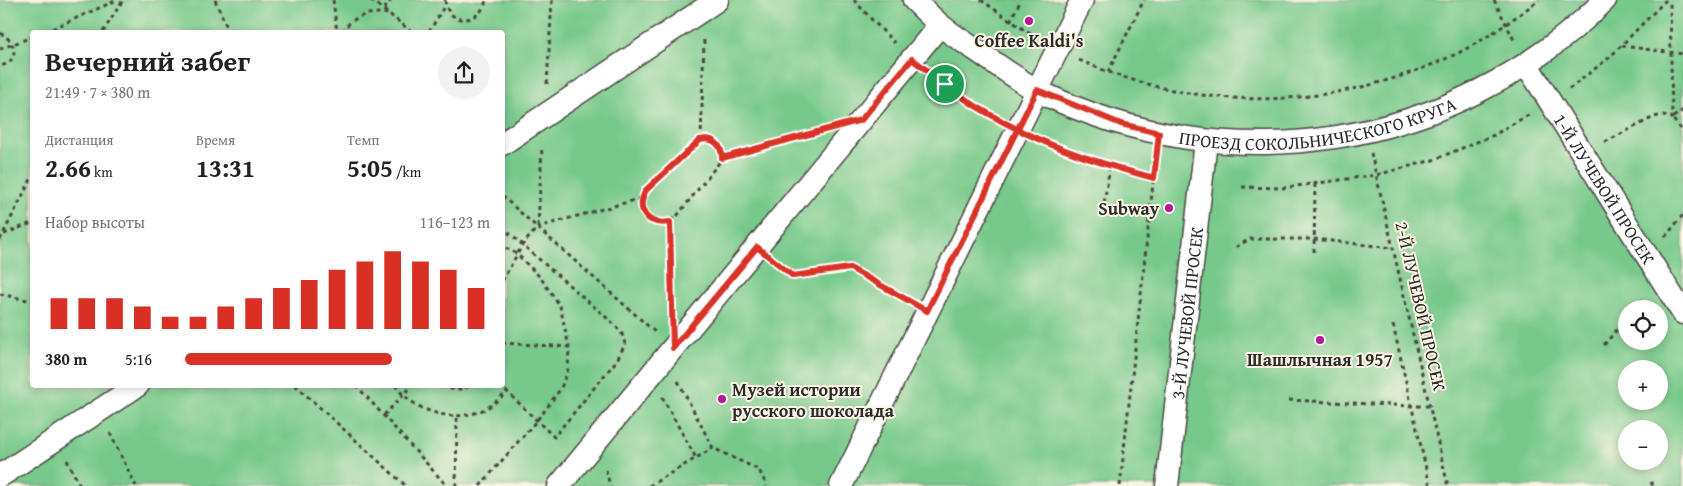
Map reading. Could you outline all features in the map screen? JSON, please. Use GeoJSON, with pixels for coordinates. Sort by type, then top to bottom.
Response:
{"type":"FeatureCollection","features":[{"type":"Feature","properties":{"kind":"street","name":"ПРОЕЗД СОКОЛЬНИЧЕСКОГО КРУГА"},"geometry":{"type":"LineString","coordinates":[[914,0],[940,25],[1013,76],[1037,90],[1121,124],[1206,141],[1281,144],[1366,132],[1419,118],[1474,95],[1527,65],[1581,24],[1605,0]]}},
{"type":"Feature","properties":{"kind":"street"},"geometry":{"type":"LineString","coordinates":[[841,486],[1082,0]]}},
{"type":"Feature","properties":{"kind":"street"},"geometry":{"type":"LineString","coordinates":[[505,142],[711,4]]}},
{"type":"Feature","properties":{"kind":"street"},"geometry":{"type":"LineString","coordinates":[[559,486],[940,25]]}},
{"type":"Feature","properties":{"kind":"street","name":"1-Й ЛУЧЕВОЙ ПРОСЕК"},"geometry":{"type":"LineString","coordinates":[[1527,65],[1683,313]]}},
{"type":"Feature","properties":{"kind":"street","name":"3-Й ЛУЧЕВОЙ ПРОСЕК"},"geometry":{"type":"LineString","coordinates":[[1167,486],[1206,141]]}},
{"type":"Feature","properties":{"kind":"street"},"geometry":{"type":"LineString","coordinates":[[0,476],[133,388]]}},
{"type":"Feature","properties":{"kind":"path"},"geometry":{"type":"LineString","coordinates":[[50,30],[117,0]]}},
{"type":"Feature","properties":{"kind":"path"},"geometry":{"type":"LineString","coordinates":[[104,30],[123,0]]}},
{"type":"Feature","properties":{"kind":"path"},"geometry":{"type":"LineString","coordinates":[[215,0],[228,30]]}},
{"type":"Feature","properties":{"kind":"path"},"geometry":{"type":"LineString","coordinates":[[333,0],[338,30]]}},
{"type":"Feature","properties":{"kind":"path"},"geometry":{"type":"LineString","coordinates":[[371,0],[410,30]]}},
{"type":"Feature","properties":{"kind":"path"},"geometry":{"type":"LineString","coordinates":[[384,9],[391,0]]}},
{"type":"Feature","properties":{"kind":"path"},"geometry":{"type":"LineString","coordinates":[[445,2],[450,12],[458,18],[467,19],[476,16],[483,10],[486,0]]}},
{"type":"Feature","properties":{"kind":"path"},"geometry":{"type":"LineString","coordinates":[[538,227],[552,0]]}},
{"type":"Feature","properties":{"kind":"path"},"geometry":{"type":"LineString","coordinates":[[854,0],[873,22],[912,59],[978,108],[1061,149],[1110,167],[1154,178]]}},
{"type":"Feature","properties":{"kind":"path"},"geometry":{"type":"LineString","coordinates":[[981,0],[1010,21],[1057,50],[1135,82],[1204,96],[1279,99],[1352,90],[1404,76],[1455,55],[1506,25],[1539,0]]}},
{"type":"Feature","properties":{"kind":"path"},"geometry":{"type":"LineString","coordinates":[[1010,21],[1021,0]]}},
{"type":"Feature","properties":{"kind":"path"},"geometry":{"type":"LineString","coordinates":[[1108,72],[1144,0]]}},
{"type":"Feature","properties":{"kind":"path"},"geometry":{"type":"LineString","coordinates":[[1494,0],[1527,65]]}},
{"type":"Feature","properties":{"kind":"path"},"geometry":{"type":"LineString","coordinates":[[1242,187],[1282,188],[1376,175],[1433,160],[1494,134],[1551,102],[1610,57],[1668,0]]}},
{"type":"Feature","properties":{"kind":"path"},"geometry":{"type":"LineString","coordinates":[[1668,0],[1672,118]]}},
{"type":"Feature","properties":{"kind":"path"},"geometry":{"type":"LineString","coordinates":[[430,30],[445,2]]}},
{"type":"Feature","properties":{"kind":"path"},"geometry":{"type":"LineString","coordinates":[[700,140],[711,4]]}},
{"type":"Feature","properties":{"kind":"path"},"geometry":{"type":"LineString","coordinates":[[344,30],[352,21],[364,14],[379,12],[390,14]]}},
{"type":"Feature","properties":{"kind":"path"},"geometry":{"type":"LineString","coordinates":[[0,33],[8,37],[13,44],[14,52],[10,60],[3,66],[0,66]]}},
{"type":"Feature","properties":{"kind":"path"},"geometry":{"type":"LineString","coordinates":[[0,49],[30,38]]}},
{"type":"Feature","properties":{"kind":"path"},"geometry":{"type":"LineString","coordinates":[[1621,46],[1683,54]]}},
{"type":"Feature","properties":{"kind":"path"},"geometry":{"type":"LineString","coordinates":[[1672,118],[1683,110]]}},
{"type":"Feature","properties":{"kind":"path"},"geometry":{"type":"LineString","coordinates":[[1583,155],[1654,117],[1663,115],[1672,118],[1683,132]]}},
{"type":"Feature","properties":{"kind":"path"},"geometry":{"type":"LineString","coordinates":[[722,158],[719,145],[708,139],[700,140],[646,190],[642,198],[642,207],[645,215],[652,221],[670,222],[677,216],[722,158],[824,130]]}},
{"type":"Feature","properties":{"kind":"path","name":"2-Й ЛУЧЕВОЙ ПРОСЕК"},"geometry":{"type":"LineString","coordinates":[[1366,132],[1448,486]]}},
{"type":"Feature","properties":{"kind":"path"},"geometry":{"type":"LineString","coordinates":[[1120,486],[1159,133]]}},
{"type":"Feature","properties":{"kind":"path"},"geometry":{"type":"LineString","coordinates":[[1110,167],[1103,210],[1150,216]]}},
{"type":"Feature","properties":{"kind":"path"},"geometry":{"type":"LineString","coordinates":[[0,240],[30,181]]}},
{"type":"Feature","properties":{"kind":"path"},"geometry":{"type":"LineString","coordinates":[[1314,252],[1315,184]]}},
{"type":"Feature","properties":{"kind":"path"},"geometry":{"type":"LineString","coordinates":[[505,276],[523,244],[538,227],[642,198]]}},
{"type":"Feature","properties":{"kind":"path"},"geometry":{"type":"LineString","coordinates":[[505,199],[538,227],[669,353],[713,448],[759,470],[767,486]]}},
{"type":"Feature","properties":{"kind":"path"},"geometry":{"type":"LineString","coordinates":[[669,353],[670,222]]}},
{"type":"Feature","properties":{"kind":"path"},"geometry":{"type":"LineString","coordinates":[[4,234],[30,224]]}},
{"type":"Feature","properties":{"kind":"path"},"geometry":{"type":"LineString","coordinates":[[503,388],[554,437],[617,360],[625,344],[622,334],[615,325],[505,229]]}},
{"type":"Feature","properties":{"kind":"path"},"geometry":{"type":"LineString","coordinates":[[1236,247],[1250,239],[1314,239],[1393,248]]}},
{"type":"Feature","properties":{"kind":"path"},"geometry":{"type":"LineString","coordinates":[[757,247],[793,276],[850,268],[927,311]]}},
{"type":"Feature","properties":{"kind":"path"},"geometry":{"type":"LineString","coordinates":[[480,486],[537,421],[562,388],[568,369],[569,346],[560,306],[540,277],[518,254],[505,248]]}},
{"type":"Feature","properties":{"kind":"path"},"geometry":{"type":"LineString","coordinates":[[0,294],[30,301]]}},
{"type":"Feature","properties":{"kind":"path"},"geometry":{"type":"LineString","coordinates":[[1393,325],[1430,486]]}},
{"type":"Feature","properties":{"kind":"path"},"geometry":{"type":"LineString","coordinates":[[1604,346],[1618,329]]}},
{"type":"Feature","properties":{"kind":"path"},"geometry":{"type":"LineString","coordinates":[[505,343],[569,346]]}},
{"type":"Feature","properties":{"kind":"path"},"geometry":{"type":"LineString","coordinates":[[298,388],[406,486]]}},
{"type":"Feature","properties":{"kind":"path"},"geometry":{"type":"LineString","coordinates":[[359,388],[447,486]]}},
{"type":"Feature","properties":{"kind":"path"},"geometry":{"type":"LineString","coordinates":[[397,388],[403,396],[428,412],[457,416],[486,409],[507,392]]}},
{"type":"Feature","properties":{"kind":"path"},"geometry":{"type":"LineString","coordinates":[[384,415],[410,388]]}},
{"type":"Feature","properties":{"kind":"path"},"geometry":{"type":"LineString","coordinates":[[447,388],[456,390],[463,388]]}},
{"type":"Feature","properties":{"kind":"path"},"geometry":{"type":"LineString","coordinates":[[661,395],[696,458]]}},
{"type":"Feature","properties":{"kind":"path"},"geometry":{"type":"LineString","coordinates":[[1289,400],[1430,406]]}},
{"type":"Feature","properties":{"kind":"path"},"geometry":{"type":"LineString","coordinates":[[456,486],[457,416]]}},
{"type":"Feature","properties":{"kind":"path"},"geometry":{"type":"LineString","coordinates":[[108,430],[136,486]]}},
{"type":"Feature","properties":{"kind":"path"},"geometry":{"type":"LineString","coordinates":[[649,486],[713,448]]}},
{"type":"Feature","properties":{"kind":"path"},"geometry":{"type":"LineString","coordinates":[[66,458],[80,486]]}},
{"type":"Feature","properties":{"kind":"path"},"geometry":{"type":"LineString","coordinates":[[1651,482],[1653,486]]}},
{"type":"Feature","properties":{"kind":"green space"},"geometry":{"type":"Polygon","coordinates":[[[0,0],[1683,0],[1683,486],[0,486],[0,0]]]}},
{"type":"Feature","properties":{"kind":"place","name":"Coffee Kaldi's"},"geometry":{"type":"Point","coordinates":[1029,21]}},
{"type":"Feature","properties":{"kind":"place","name":"Subway"},"geometry":{"type":"Point","coordinates":[1169,208]}},
{"type":"Feature","properties":{"kind":"place","name":"Шашлычная 1957"},"geometry":{"type":"Point","coordinates":[1320,340]}},
{"type":"Feature","properties":{"kind":"place","name":"Музей истории русского шоколада"},"geometry":{"type":"Point","coordinates":[722,399]}},
{"type":"Feature","properties":{"kind":"route"},"geometry":{"type":"LineString","coordinates":[[945,84],[912,59],[861,120],[722,158],[719,145],[708,139],[700,140],[646,190],[642,198],[642,207],[645,215],[652,221],[670,222],[673,348],[757,247],[793,276],[850,268],[927,311],[1018,129],[1037,90],[1060,101],[1121,124],[1159,133],[1154,178],[1110,167],[1061,149],[1018,129],[978,108],[945,84]]}}]}
